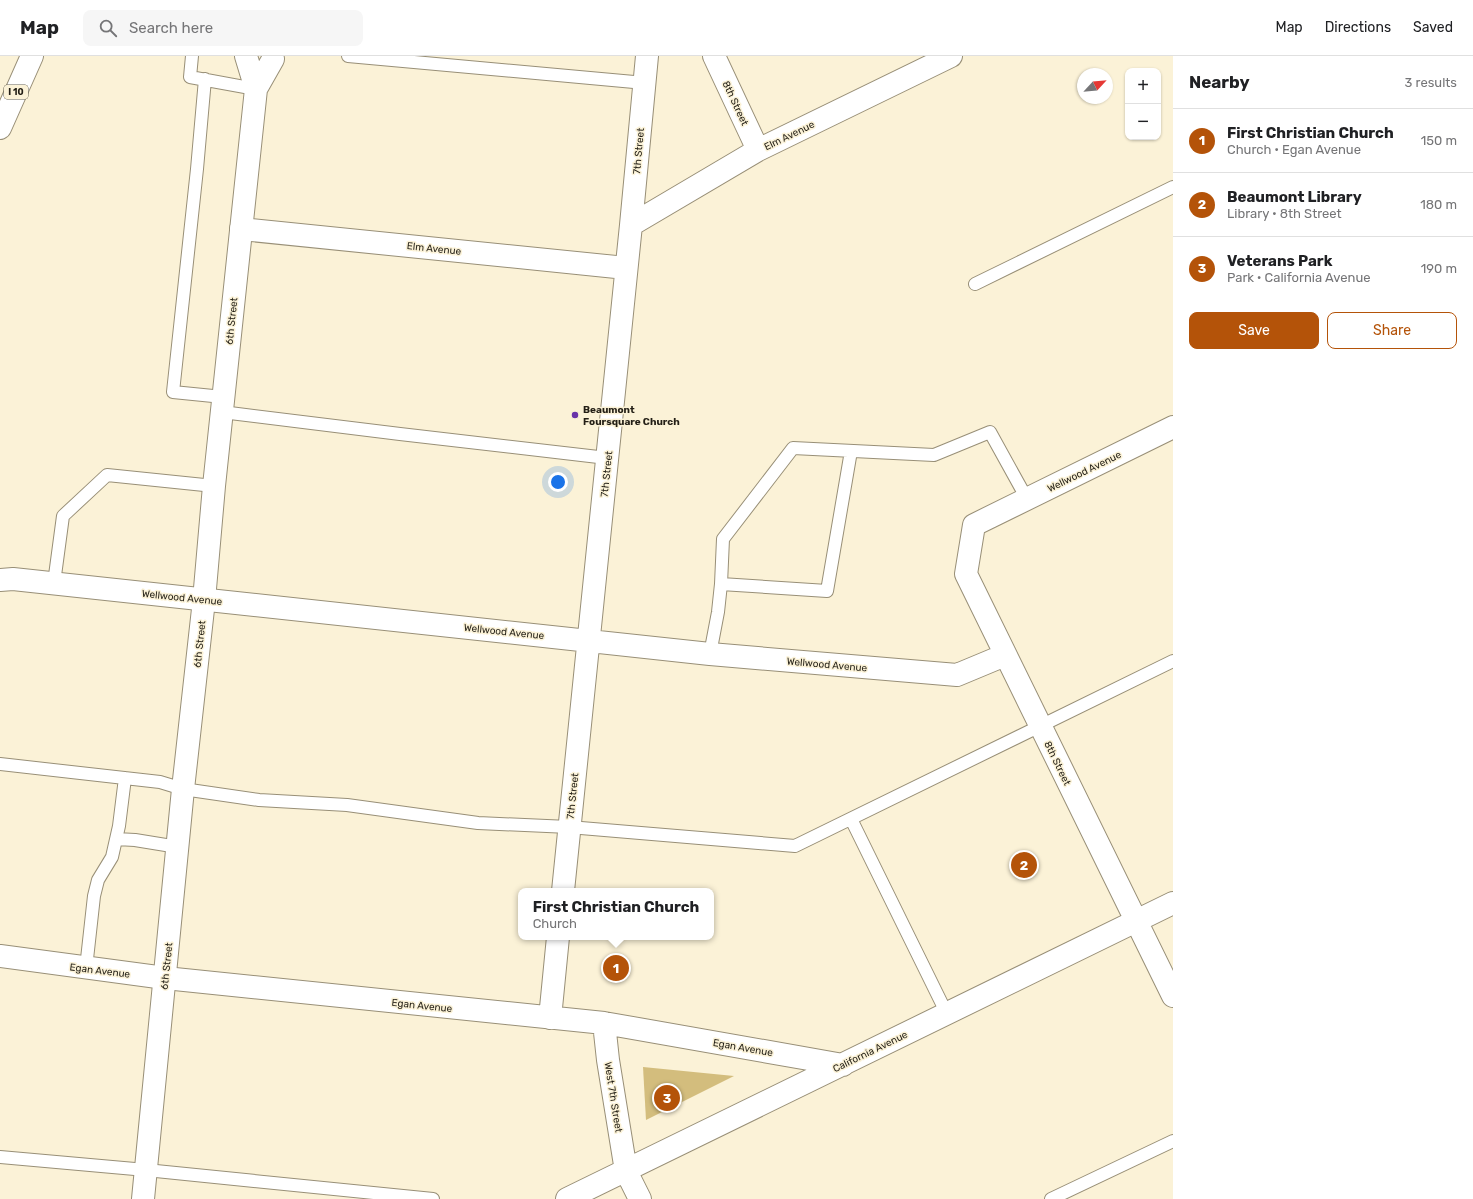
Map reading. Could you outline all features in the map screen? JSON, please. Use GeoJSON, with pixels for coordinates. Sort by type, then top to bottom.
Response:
{"type":"FeatureCollection","features":[{"type":"Feature","properties":{"kind":"main road","name":"I 10"},"geometry":{"type":"LineString","coordinates":[[0,128],[32,56]]}},
{"type":"Feature","properties":{"kind":"main road","name":"6th Street"},"geometry":{"type":"LineString","coordinates":[[143,1199],[183,789],[204,600],[214,486],[256,89],[246,56]]}},
{"type":"Feature","properties":{"kind":"main road","name":"7th Street"},"geometry":{"type":"LineString","coordinates":[[563,888],[647,56]]}},
{"type":"Feature","properties":{"kind":"main road","name":"8th Street"},"geometry":{"type":"LineString","coordinates":[[714,56],[758,150]]}},
{"type":"Feature","properties":{"kind":"main road","name":"Elm Avenue"},"geometry":{"type":"LineString","coordinates":[[631,225],[758,150],[951,56]]}},
{"type":"Feature","properties":{"kind":"main road","name":"6th Street"},"geometry":{"type":"LineString","coordinates":[[256,89],[273,59]]}},
{"type":"Feature","properties":{"kind":"main road","name":"Elm Avenue"},"geometry":{"type":"LineString","coordinates":[[241,229],[626,268]]}},
{"type":"Feature","properties":{"kind":"main road","name":"Wellwood Avenue"},"geometry":{"type":"LineString","coordinates":[[974,525],[1173,427]]}},
{"type":"Feature","properties":{"kind":"main road","name":"8th Street"},"geometry":{"type":"LineString","coordinates":[[974,525],[966,574],[1173,996]]}},
{"type":"Feature","properties":{"kind":"main road","name":"Wellwood Avenue"},"geometry":{"type":"LineString","coordinates":[[0,580],[13,579],[54,583],[710,654],[957,675],[1005,655]]}},
{"type":"Feature","properties":{"kind":"main road","name":"California Avenue"},"geometry":{"type":"LineString","coordinates":[[567,1199],[1173,903]]}},
{"type":"Feature","properties":{"kind":"main road"},"geometry":{"type":"LineString","coordinates":[[550,1018],[558,940]]}},
{"type":"Feature","properties":{"kind":"main road","name":"Egan Avenue"},"geometry":{"type":"LineString","coordinates":[[0,956],[165,978],[604,1023],[843,1065]]}},
{"type":"Feature","properties":{"kind":"main road","name":"West 7th Street"},"geometry":{"type":"LineString","coordinates":[[604,1023],[608,1060],[626,1171]]}},
{"type":"Feature","properties":{"kind":"main road"},"geometry":{"type":"LineString","coordinates":[[626,1171],[640,1199]]}},
{"type":"Feature","properties":{"kind":"lane"},"geometry":{"type":"LineString","coordinates":[[192,56],[190,77],[256,89]]}},
{"type":"Feature","properties":{"kind":"lane"},"geometry":{"type":"LineString","coordinates":[[348,56],[645,83]]}},
{"type":"Feature","properties":{"kind":"lane"},"geometry":{"type":"LineString","coordinates":[[205,79],[173,392],[223,405],[400,434],[607,458]]}},
{"type":"Feature","properties":{"kind":"lane"},"geometry":{"type":"LineString","coordinates":[[975,284],[1173,186]]}},
{"type":"Feature","properties":{"kind":"lane"},"geometry":{"type":"LineString","coordinates":[[710,654],[718,612],[723,539],[793,448],[934,455],[990,432],[1027,499]]}},
{"type":"Feature","properties":{"kind":"lane"},"geometry":{"type":"LineString","coordinates":[[721,584],[827,591],[851,451]]}},
{"type":"Feature","properties":{"kind":"lane"},"geometry":{"type":"LineString","coordinates":[[54,583],[63,516],[107,475],[214,486]]}},
{"type":"Feature","properties":{"kind":"lane"},"geometry":{"type":"LineString","coordinates":[[0,764],[160,782],[183,789],[259,800],[347,805],[478,823],[569,827],[795,846],[1173,661]]}},
{"type":"Feature","properties":{"kind":"lane"},"geometry":{"type":"LineString","coordinates":[[86,968],[94,896],[98,880],[112,858],[125,778]]}},
{"type":"Feature","properties":{"kind":"lane"},"geometry":{"type":"LineString","coordinates":[[851,819],[947,1014]]}},
{"type":"Feature","properties":{"kind":"lane"},"geometry":{"type":"LineString","coordinates":[[116,839],[134,840],[178,847]]}},
{"type":"Feature","properties":{"kind":"lane"},"geometry":{"type":"LineString","coordinates":[[1051,1199],[1173,1141]]}},
{"type":"Feature","properties":{"kind":"lane"},"geometry":{"type":"LineString","coordinates":[[0,1157],[433,1199]]}},
{"type":"Feature","properties":{"kind":"shaded area"},"geometry":{"type":"Polygon","coordinates":[[[643,1067],[734,1076],[646,1120],[643,1067]]]}},
{"type":"Feature","properties":{"kind":"place","name":"Beaumont Foursquare Church"},"geometry":{"type":"Point","coordinates":[575,415]}},
{"type":"Feature","properties":{"kind":"place","name":"Beaumont Library"},"geometry":{"type":"Point","coordinates":[1024,865]}},
{"type":"Feature","properties":{"kind":"place","name":"First Christian Church"},"geometry":{"type":"Point","coordinates":[616,968]}},
{"type":"Feature","properties":{"kind":"place","name":"Veterans Park"},"geometry":{"type":"Point","coordinates":[667,1098]}}]}
